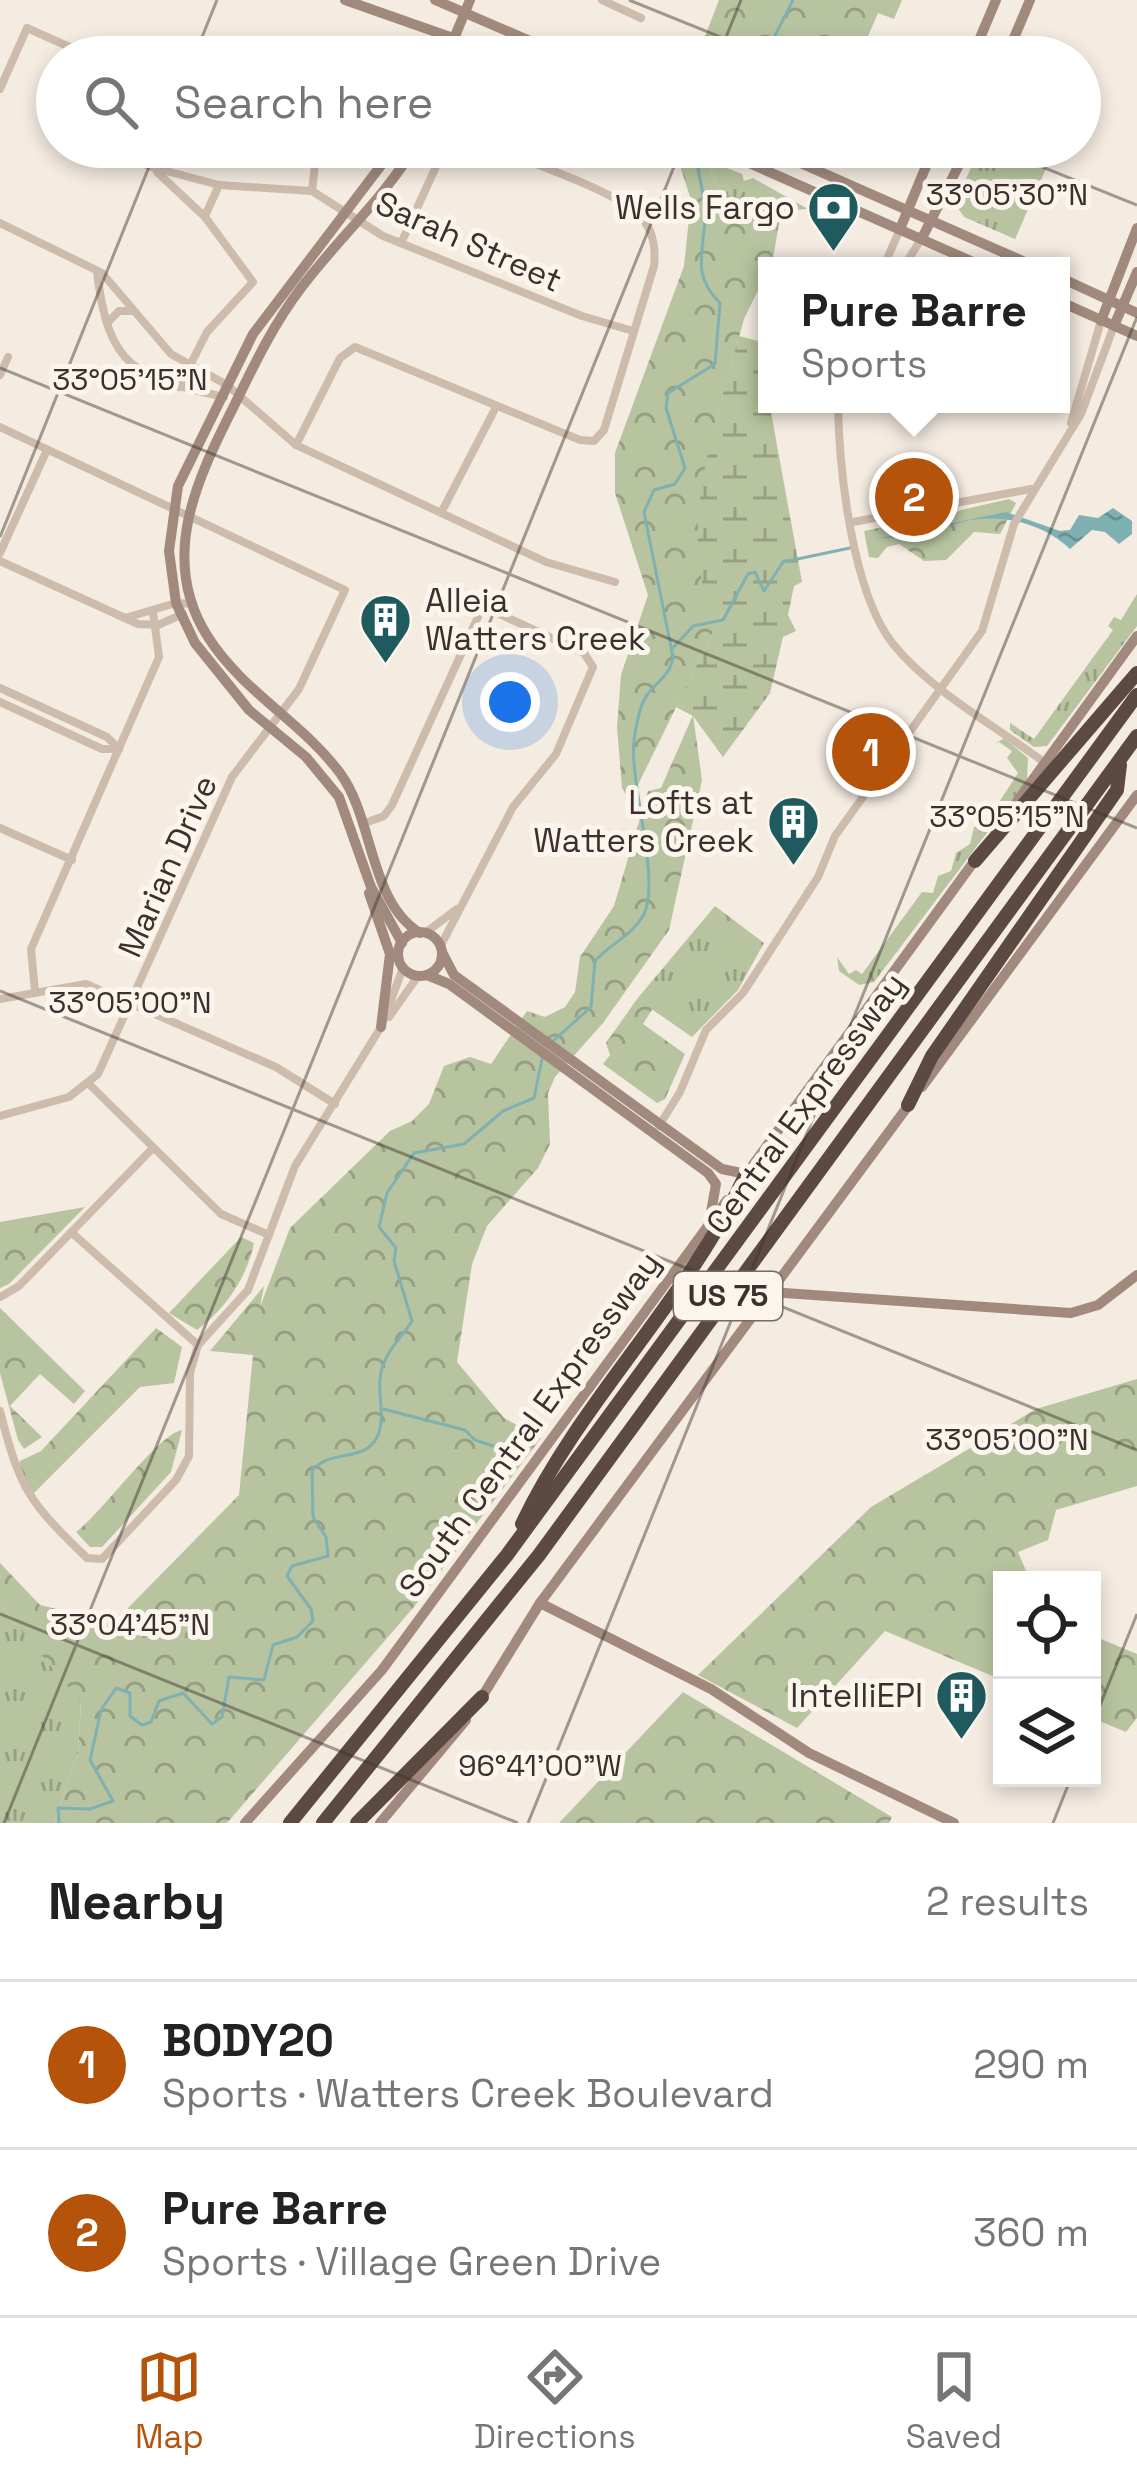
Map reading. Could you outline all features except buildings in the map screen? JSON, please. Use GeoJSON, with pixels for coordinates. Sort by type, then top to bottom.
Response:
{"type":"FeatureCollection","features":[{"type":"Feature","properties":{"kind":"highway"},"geometry":{"type":"LineString","coordinates":[[975,861],[1137,673]]}},
{"type":"Feature","properties":{"kind":"highway","name":"Central Expressway"},"geometry":{"type":"LineString","coordinates":[[290,1823],[507,1555],[1137,695]]}},
{"type":"Feature","properties":{"kind":"highway","name":"Central Expressway"},"geometry":{"type":"LineString","coordinates":[[323,1823],[530,1567],[1137,736]]}},
{"type":"Feature","properties":{"kind":"highway"},"geometry":{"type":"LineString","coordinates":[[908,1105],[932,1056],[1073,861],[1117,790],[1120,760]]}},
{"type":"Feature","properties":{"kind":"highway"},"geometry":{"type":"LineString","coordinates":[[507,1555],[572,1434],[713,1236],[746,1174]]}},
{"type":"Feature","properties":{"kind":"highway"},"geometry":{"type":"LineString","coordinates":[[357,1823],[482,1697]]}},
{"type":"Feature","properties":{"kind":"main road"},"geometry":{"type":"LineString","coordinates":[[345,0],[454,36],[470,0]]}},
{"type":"Feature","properties":{"kind":"main road"},"geometry":{"type":"LineString","coordinates":[[435,0],[518,36]]}},
{"type":"Feature","properties":{"kind":"main road"},"geometry":{"type":"LineString","coordinates":[[981,36],[996,0]]}},
{"type":"Feature","properties":{"kind":"main road"},"geometry":{"type":"LineString","coordinates":[[1014,36],[1026,1]]}},
{"type":"Feature","properties":{"kind":"main road"},"geometry":{"type":"LineString","coordinates":[[380,168],[268,309],[224,391],[172,508],[169,569],[178,609],[219,677],[306,757],[339,797],[368,878],[391,966],[381,1028]]}},
{"type":"Feature","properties":{"kind":"main road"},"geometry":{"type":"LineString","coordinates":[[400,168],[282,315],[238,397],[187,515],[184,554],[193,604],[229,668],[340,774],[365,823],[395,907],[441,950],[454,975],[517,1027]]}},
{"type":"Feature","properties":{"kind":"main road"},"geometry":{"type":"LineString","coordinates":[[761,168],[963,257]]}},
{"type":"Feature","properties":{"kind":"main road"},"geometry":{"type":"LineString","coordinates":[[812,168],[1014,257]]}},
{"type":"Feature","properties":{"kind":"main road"},"geometry":{"type":"LineString","coordinates":[[900,229],[925,168]]}},
{"type":"Feature","properties":{"kind":"main road"},"geometry":{"type":"LineString","coordinates":[[922,238],[958,168]]}},
{"type":"Feature","properties":{"kind":"main road"},"geometry":{"type":"LineString","coordinates":[[1101,321],[1137,228]]}},
{"type":"Feature","properties":{"kind":"main road"},"geometry":{"type":"LineString","coordinates":[[1114,326],[1137,272]]}},
{"type":"Feature","properties":{"kind":"main road"},"geometry":{"type":"LineString","coordinates":[[1070,282],[1137,313]]}},
{"type":"Feature","properties":{"kind":"main road"},"geometry":{"type":"LineString","coordinates":[[1070,306],[1137,336]]}},
{"type":"Feature","properties":{"kind":"main road","name":"South Central Expressway"},"geometry":{"type":"LineString","coordinates":[[245,1823],[382,1670],[1137,636]]}},
{"type":"Feature","properties":{"kind":"main road"},"geometry":{"type":"LineString","coordinates":[[380,1823],[482,1697],[540,1604],[1137,795]]}},
{"type":"Feature","properties":{"kind":"main road"},"geometry":{"type":"LineString","coordinates":[[368,878],[401,943],[403,968],[449,984],[725,1171],[746,1174]]}},
{"type":"Feature","properties":{"kind":"main road"},"geometry":{"type":"LineString","coordinates":[[401,943],[423,933]]}},
{"type":"Feature","properties":{"kind":"main road"},"geometry":{"type":"LineString","coordinates":[[422,975],[440,964],[441,950]]}},
{"type":"Feature","properties":{"kind":"main road"},"geometry":{"type":"LineString","coordinates":[[658,1128],[714,1180],[709,1224]]}},
{"type":"Feature","properties":{"kind":"main road"},"geometry":{"type":"LineString","coordinates":[[770,1292],[1071,1313],[1098,1305],[1137,1275]]}},
{"type":"Feature","properties":{"kind":"main road"},"geometry":{"type":"LineString","coordinates":[[540,1604],[743,1711],[827,1762],[954,1823]]}},
{"type":"Feature","properties":{"kind":"street"},"geometry":{"type":"LineString","coordinates":[[602,0],[641,18]]}},
{"type":"Feature","properties":{"kind":"street"},"geometry":{"type":"LineString","coordinates":[[0,89],[27,28],[45,36]]}},
{"type":"Feature","properties":{"kind":"street"},"geometry":{"type":"LineString","coordinates":[[152,168],[205,217],[253,281],[212,324],[179,388]]}},
{"type":"Feature","properties":{"kind":"street","name":"Sarah Street"},"geometry":{"type":"LineString","coordinates":[[155,168],[219,185],[312,191],[360,223],[402,242],[582,316],[633,331]]}},
{"type":"Feature","properties":{"kind":"street"},"geometry":{"type":"LineString","coordinates":[[312,191],[315,168]]}},
{"type":"Feature","properties":{"kind":"street"},"geometry":{"type":"LineString","coordinates":[[402,242],[435,168]]}},
{"type":"Feature","properties":{"kind":"street"},"geometry":{"type":"LineString","coordinates":[[296,445],[350,347],[580,440],[599,438],[654,266],[653,239],[646,223],[627,206],[541,168]]}},
{"type":"Feature","properties":{"kind":"street"},"geometry":{"type":"LineString","coordinates":[[205,217],[219,185]]}},
{"type":"Feature","properties":{"kind":"street"},"geometry":{"type":"LineString","coordinates":[[0,223],[98,271],[171,355],[238,397],[296,445],[560,567],[614,582]]}},
{"type":"Feature","properties":{"kind":"street"},"geometry":{"type":"LineString","coordinates":[[888,257],[900,229]]}},
{"type":"Feature","properties":{"kind":"street"},"geometry":{"type":"LineString","coordinates":[[910,257],[922,238]]}},
{"type":"Feature","properties":{"kind":"street"},"geometry":{"type":"LineString","coordinates":[[98,271],[107,323],[130,368],[179,388],[224,391]]}},
{"type":"Feature","properties":{"kind":"street"},"geometry":{"type":"LineString","coordinates":[[107,323],[119,311],[136,311]]}},
{"type":"Feature","properties":{"kind":"street"},"geometry":{"type":"LineString","coordinates":[[658,1128],[706,1030],[755,975],[818,877],[839,830],[984,628],[1014,524],[1071,423],[1101,321]]}},
{"type":"Feature","properties":{"kind":"street"},"geometry":{"type":"LineString","coordinates":[[1071,423],[1081,414],[1114,326]]}},
{"type":"Feature","properties":{"kind":"street"},"geometry":{"type":"LineString","coordinates":[[0,375],[8,358]]}},
{"type":"Feature","properties":{"kind":"street"},"geometry":{"type":"LineString","coordinates":[[442,513],[496,407]]}},
{"type":"Feature","properties":{"kind":"street"},"geometry":{"type":"LineString","coordinates":[[839,413],[859,555],[885,632],[943,688],[1045,763]]}},
{"type":"Feature","properties":{"kind":"street"},"geometry":{"type":"LineString","coordinates":[[0,427],[187,515]]}},
{"type":"Feature","properties":{"kind":"street"},"geometry":{"type":"LineString","coordinates":[[47,450],[0,557],[125,618],[158,625]]}},
{"type":"Feature","properties":{"kind":"street"},"geometry":{"type":"LineString","coordinates":[[854,522],[1033,489]]}},
{"type":"Feature","properties":{"kind":"street","name":"Marian Drive"},"geometry":{"type":"LineString","coordinates":[[89,1084],[133,1004],[232,777],[303,681],[345,590],[187,515]]}},
{"type":"Feature","properties":{"kind":"street"},"geometry":{"type":"LineString","coordinates":[[441,950],[513,807],[556,754],[593,667],[584,653],[469,600]]}},
{"type":"Feature","properties":{"kind":"street"},"geometry":{"type":"LineString","coordinates":[[125,618],[193,604]]}},
{"type":"Feature","properties":{"kind":"street"},"geometry":{"type":"LineString","coordinates":[[365,823],[384,816],[392,806],[483,606]]}},
{"type":"Feature","properties":{"kind":"street"},"geometry":{"type":"LineString","coordinates":[[158,625],[178,609]]}},
{"type":"Feature","properties":{"kind":"street"},"geometry":{"type":"LineString","coordinates":[[35,992],[31,950],[159,657],[153,612]]}},
{"type":"Feature","properties":{"kind":"street"},"geometry":{"type":"LineString","coordinates":[[0,688],[107,737],[119,749]]}},
{"type":"Feature","properties":{"kind":"street"},"geometry":{"type":"LineString","coordinates":[[0,702],[102,749],[119,749]]}},
{"type":"Feature","properties":{"kind":"street"},"geometry":{"type":"LineString","coordinates":[[0,828],[72,860]]}},
{"type":"Feature","properties":{"kind":"street"},"geometry":{"type":"LineString","coordinates":[[423,933],[471,895]]}},
{"type":"Feature","properties":{"kind":"street"},"geometry":{"type":"LineString","coordinates":[[381,1028],[403,968]]}},
{"type":"Feature","properties":{"kind":"street"},"geometry":{"type":"LineString","coordinates":[[0,1411],[23,1491],[94,1561],[176,1480],[189,1456],[190,1373],[198,1345],[240,1304],[295,1166],[381,1028],[422,975]]}},
{"type":"Feature","properties":{"kind":"street"},"geometry":{"type":"LineString","coordinates":[[0,999],[86,984],[276,1066],[335,1104]]}},
{"type":"Feature","properties":{"kind":"street"},"geometry":{"type":"LineString","coordinates":[[0,1116],[52,1104],[89,1084],[220,1214],[268,1235]]}},
{"type":"Feature","properties":{"kind":"street"},"geometry":{"type":"LineString","coordinates":[[0,1297],[20,1286],[152,1149]]}},
{"type":"Feature","properties":{"kind":"street"},"geometry":{"type":"LineString","coordinates":[[71,1232],[198,1345]]}},
{"type":"Feature","properties":{"kind":"green space"},"geometry":{"type":"Polygon","coordinates":[[[719,0],[902,0],[894,19],[878,13],[868,36],[705,36],[719,0]]]}},
{"type":"Feature","properties":{"kind":"green space"},"geometry":{"type":"Polygon","coordinates":[[[681,168],[711,168],[730,204],[768,231],[772,257],[758,257],[758,291],[744,319],[715,423],[699,530],[723,612],[630,801],[622,788],[617,727],[621,675],[648,595],[615,493],[615,453],[684,266],[691,200],[681,168]]]}},
{"type":"Feature","properties":{"kind":"green space"},"geometry":{"type":"Polygon","coordinates":[[[711,168],[727,168],[742,174],[744,181],[753,178],[808,209],[781,211],[773,257],[768,257],[767,231],[729,204],[711,168]]]}},
{"type":"Feature","properties":{"kind":"green space"},"geometry":{"type":"Polygon","coordinates":[[[971,168],[1046,168],[1015,239],[964,217],[955,204],[971,168]]]}},
{"type":"Feature","properties":{"kind":"green space"},"geometry":{"type":"Polygon","coordinates":[[[739,336],[758,341],[758,413],[771,413],[802,582],[794,586],[788,615],[796,631],[783,637],[770,693],[723,757],[693,716],[676,707],[723,612],[702,582],[698,552],[701,490],[739,336]]]}},
{"type":"Feature","properties":{"kind":"green space"},"geometry":{"type":"Polygon","coordinates":[[[1009,499],[1016,503],[1000,534],[974,532],[946,560],[924,561],[899,544],[887,547],[878,558],[869,557],[864,531],[902,523],[931,527],[961,510],[1009,499]]]}},
{"type":"Feature","properties":{"kind":"green space"},"geometry":{"type":"Polygon","coordinates":[[[1137,594],[1137,626],[1047,746],[1034,747],[1010,730],[1010,723],[1034,739],[1113,630],[1108,626],[1114,617],[1121,620],[1137,594]]]}},
{"type":"Feature","properties":{"kind":"green space"},"geometry":{"type":"Polygon","coordinates":[[[693,715],[702,780],[669,930],[603,1023],[555,1077],[548,1093],[550,1144],[538,1168],[487,1226],[472,1264],[457,1362],[504,1418],[541,1438],[413,1608],[227,1823],[54,1823],[78,1753],[81,1702],[0,1605],[0,1563],[40,1605],[119,1624],[128,1608],[239,1495],[253,1355],[210,1351],[264,1286],[260,1307],[290,1228],[390,1131],[412,1121],[429,1104],[444,1066],[470,1057],[491,1064],[527,1011],[545,1017],[565,1007],[575,992],[580,957],[614,906],[648,791],[661,788],[693,715]]]}},
{"type":"Feature","properties":{"kind":"green space"},"geometry":{"type":"Polygon","coordinates":[[[1004,738],[1028,758],[1027,780],[874,982],[859,985],[839,971],[837,957],[849,974],[856,970],[862,974],[922,892],[933,893],[938,876],[951,871],[956,853],[970,844],[974,827],[989,818],[1018,773],[1007,758],[1012,751],[999,742],[992,746],[1004,738]]]}},
{"type":"Feature","properties":{"kind":"green space"},"geometry":{"type":"Polygon","coordinates":[[[715,906],[764,943],[738,990],[692,1037],[637,999],[715,906]]]}},
{"type":"Feature","properties":{"kind":"green space"},"geometry":{"type":"Polygon","coordinates":[[[637,999],[653,1008],[643,1024],[685,1054],[665,1099],[657,1103],[603,1064],[610,1055],[606,1043],[637,999]]]}},
{"type":"Feature","properties":{"kind":"green space"},"geometry":{"type":"Polygon","coordinates":[[[85,1207],[9,1284],[0,1288],[0,1222],[85,1207]]]}},
{"type":"Feature","properties":{"kind":"green space"},"geometry":{"type":"Polygon","coordinates":[[[241,1237],[254,1243],[251,1256],[217,1312],[197,1330],[169,1313],[241,1237]]]}},
{"type":"Feature","properties":{"kind":"green space"},"geometry":{"type":"Polygon","coordinates":[[[0,1308],[85,1391],[74,1404],[40,1374],[10,1406],[42,1437],[24,1449],[18,1440],[0,1373],[0,1308]]]}},
{"type":"Feature","properties":{"kind":"green space"},"geometry":{"type":"Polygon","coordinates":[[[156,1328],[182,1347],[174,1383],[140,1387],[32,1495],[18,1467],[20,1461],[41,1451],[156,1328]]]}},
{"type":"Feature","properties":{"kind":"green space"},"geometry":{"type":"Polygon","coordinates":[[[1137,1379],[1137,1486],[1056,1510],[1048,1540],[1018,1552],[1026,1571],[993,1571],[993,1676],[885,1631],[797,1728],[698,1675],[871,1507],[1036,1409],[1137,1379]]]}},
{"type":"Feature","properties":{"kind":"green space"},"geometry":{"type":"Polygon","coordinates":[[[182,1430],[171,1472],[102,1547],[90,1547],[76,1532],[159,1445],[182,1430]]]}},
{"type":"Feature","properties":{"kind":"green space"},"geometry":{"type":"Polygon","coordinates":[[[0,1605],[81,1701],[78,1753],[54,1823],[0,1823],[0,1605]]]}},
{"type":"Feature","properties":{"kind":"green space"},"geometry":{"type":"Polygon","coordinates":[[[1101,1639],[1137,1654],[1137,1718],[1126,1732],[1101,1722],[1101,1639]]]}},
{"type":"Feature","properties":{"kind":"green space"},"geometry":{"type":"Polygon","coordinates":[[[683,1692],[892,1817],[889,1823],[559,1823],[683,1692]]]}},
{"type":"Feature","properties":{"kind":"water"},"geometry":{"type":"Polygon","coordinates":[[[1113,508],[1132,521],[1132,534],[1119,544],[1105,532],[1092,530],[1070,549],[1028,524],[995,519],[962,522],[936,535],[867,541],[1006,512],[1060,531],[1070,530],[1079,515],[1098,518],[1113,508]]]}},
{"type":"Feature","properties":{"kind":"waterway"},"geometry":{"type":"LineString","coordinates":[[775,36],[793,0]]}},
{"type":"Feature","properties":{"kind":"waterway"},"geometry":{"type":"LineString","coordinates":[[553,1041],[591,1007],[595,961],[638,923],[648,901],[634,740],[644,700],[673,657],[644,512],[654,490],[675,484],[685,468],[666,408],[668,393],[715,364],[720,303],[702,274],[705,213],[699,168]]}},
{"type":"Feature","properties":{"kind":"waterway"},"geometry":{"type":"LineString","coordinates":[[671,650],[693,626],[723,620],[748,574],[755,572],[764,591],[783,562],[850,548]]}},
{"type":"Feature","properties":{"kind":"waterway"},"geometry":{"type":"LineString","coordinates":[[59,1823],[58,1808],[90,1809],[113,1801],[90,1760],[101,1710],[116,1688],[130,1693],[130,1716],[142,1725],[151,1722],[159,1701],[183,1693],[212,1724],[222,1717],[229,1677],[264,1680],[273,1645],[297,1637],[313,1621],[311,1609],[287,1576],[292,1566],[328,1556],[326,1537],[313,1517],[312,1471],[328,1460],[372,1445],[381,1423],[381,1370],[412,1321],[394,1261],[396,1248],[379,1227],[387,1193],[414,1153],[464,1144],[503,1111],[534,1098],[542,1059]]}},
{"type":"Feature","properties":{"kind":"waterway"},"geometry":{"type":"LineString","coordinates":[[383,1409],[465,1430],[475,1440],[521,1455]]}},
{"type":"Feature","properties":{"kind":"place","name":"Wells Fargo"},"geometry":{"type":"Point","coordinates":[834,253]}},
{"type":"Feature","properties":{"kind":"place","name":"Pure Barre"},"geometry":{"type":"Point","coordinates":[914,497]}},
{"type":"Feature","properties":{"kind":"place","name":"Alleia Watters Creek"},"geometry":{"type":"Point","coordinates":[386,665]}},
{"type":"Feature","properties":{"kind":"place","name":"BODY20"},"geometry":{"type":"Point","coordinates":[871,752]}},
{"type":"Feature","properties":{"kind":"place","name":"Lofts at Watters Creek"},"geometry":{"type":"Point","coordinates":[793,867]}},
{"type":"Feature","properties":{"kind":"place","name":"IntelliEPI"},"geometry":{"type":"Point","coordinates":[962,1741]}}]}
